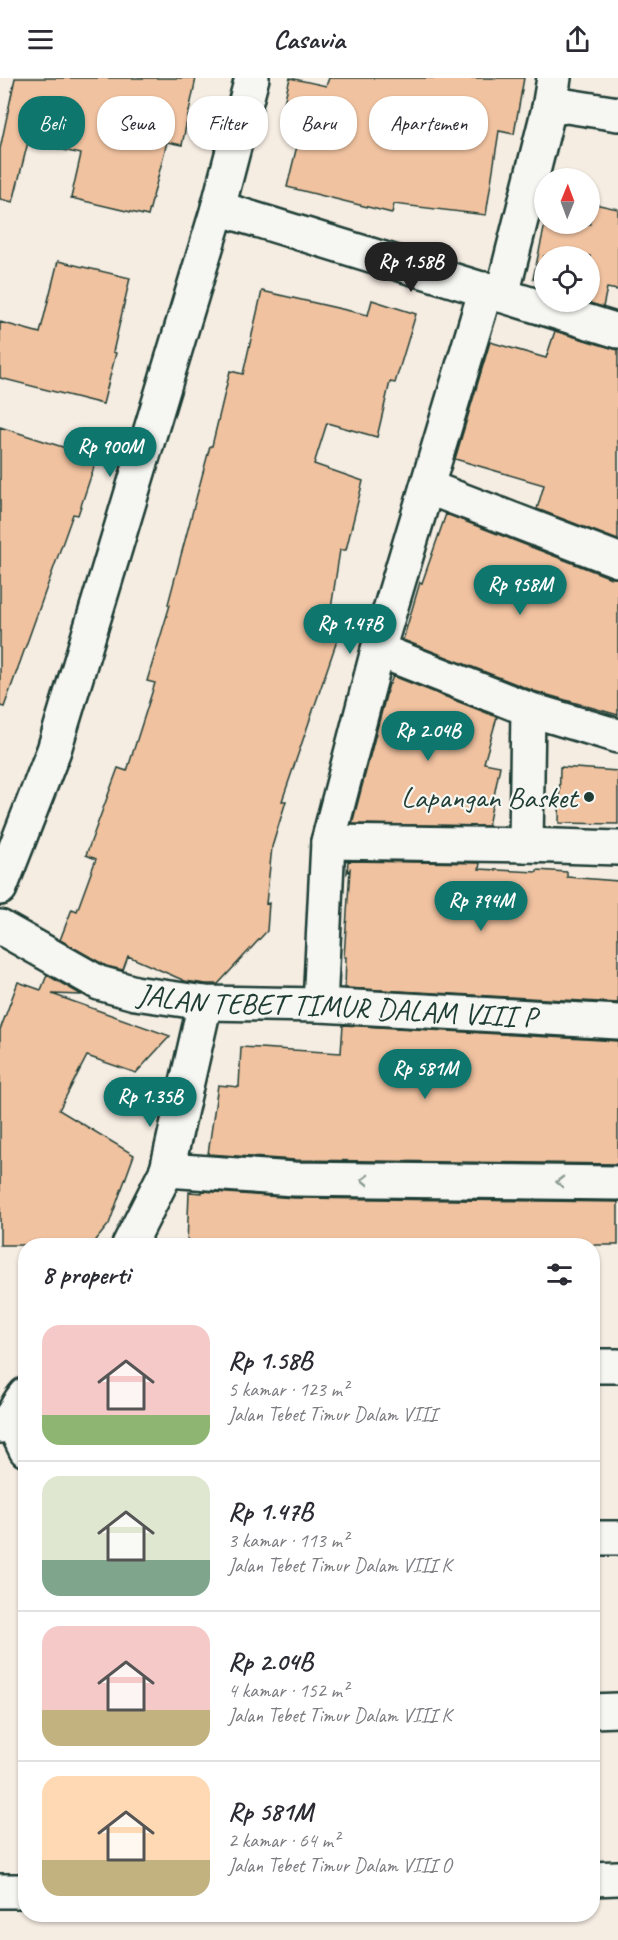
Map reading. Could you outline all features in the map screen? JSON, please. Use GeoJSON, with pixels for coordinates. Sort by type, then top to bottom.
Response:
{"type":"FeatureCollection","features":[{"type":"Feature","properties":{"kind":"street"},"geometry":{"type":"LineString","coordinates":[[0,888],[54,750],[218,208],[252,78]]}},
{"type":"Feature","properties":{"kind":"street"},"geometry":{"type":"LineString","coordinates":[[320,1005],[328,842],[378,650],[427,487],[494,292],[551,93],[567,106],[618,114]]}},
{"type":"Feature","properties":{"kind":"street"},"geometry":{"type":"LineString","coordinates":[[218,208],[618,331]]}},
{"type":"Feature","properties":{"kind":"street"},"geometry":{"type":"LineString","coordinates":[[427,487],[618,560]]}},
{"type":"Feature","properties":{"kind":"street"},"geometry":{"type":"LineString","coordinates":[[378,650],[528,709],[618,736]]}},
{"type":"Feature","properties":{"kind":"street"},"geometry":{"type":"LineString","coordinates":[[526,845],[528,709]]}},
{"type":"Feature","properties":{"kind":"street"},"geometry":{"type":"LineString","coordinates":[[328,842],[618,848]]}},
{"type":"Feature","properties":{"kind":"street","name":"JALAN TEBET TIMUR DALAM VIII P"},"geometry":{"type":"LineString","coordinates":[[0,927],[99,983],[135,993],[205,1003],[320,1005],[618,1022]]}},
{"type":"Feature","properties":{"kind":"street"},"geometry":{"type":"LineString","coordinates":[[133,1238],[167,1170],[205,1003]]}},
{"type":"Feature","properties":{"kind":"street"},"geometry":{"type":"LineString","coordinates":[[167,1170],[294,1179],[618,1183]]}},
{"type":"Feature","properties":{"kind":"street"},"geometry":{"type":"LineString","coordinates":[[600,1366],[618,1366]]}},
{"type":"Feature","properties":{"kind":"street"},"geometry":{"type":"LineString","coordinates":[[12,1413],[18,1429]]}},
{"type":"Feature","properties":{"kind":"street"},"geometry":{"type":"LineString","coordinates":[[600,1538],[618,1538]]}},
{"type":"Feature","properties":{"kind":"street"},"geometry":{"type":"LineString","coordinates":[[600,1710],[618,1710]]}},
{"type":"Feature","properties":{"kind":"street"},"geometry":{"type":"LineString","coordinates":[[600,1879],[618,1878]]}},
{"type":"Feature","properties":{"kind":"street"},"geometry":{"type":"LineString","coordinates":[[0,1891],[18,1891]]}},
{"type":"Feature","properties":{"kind":"building"},"geometry":{"type":"Polygon","coordinates":[[[15,78],[196,78],[192,96],[187,96],[187,121],[182,145],[175,144],[175,96],[97,96],[97,150],[165,150],[148,216],[71,198],[81,154],[63,150],[85,150],[85,96],[18,96],[18,150],[26,150],[13,202],[0,199],[0,149],[15,78]]]}},
{"type":"Feature","properties":{"kind":"building"},"geometry":{"type":"Polygon","coordinates":[[[290,78],[326,86],[329,78],[524,78],[514,134],[499,131],[486,215],[394,204],[392,213],[287,187],[296,150],[357,150],[357,96],[286,96],[290,78]]]}},
{"type":"Feature","properties":{"kind":"building"},"geometry":{"type":"Polygon","coordinates":[[[600,205],[618,209],[618,290],[607,288],[603,307],[600,306],[600,246],[540,246],[543,234],[600,234],[600,205]]]}},
{"type":"Feature","properties":{"kind":"building"},"geometry":{"type":"Polygon","coordinates":[[[58,261],[130,278],[113,352],[116,353],[103,404],[0,378],[0,322],[40,333],[58,261]]]}},
{"type":"Feature","properties":{"kind":"building"},"geometry":{"type":"Polygon","coordinates":[[[262,291],[368,315],[372,300],[416,314],[395,383],[390,382],[377,437],[327,423],[314,464],[363,481],[346,550],[340,550],[329,622],[342,626],[282,801],[286,801],[272,847],[266,904],[269,903],[267,931],[218,984],[206,984],[185,981],[128,956],[123,970],[106,966],[60,940],[72,909],[77,911],[96,859],[86,855],[118,768],[127,771],[155,683],[147,681],[170,605],[168,604],[210,446],[212,446],[230,371],[243,374],[262,291]]]}},
{"type":"Feature","properties":{"kind":"building"},"geometry":{"type":"Polygon","coordinates":[[[555,331],[618,350],[618,540],[537,509],[544,485],[455,459],[490,342],[546,358],[555,331]]]}},
{"type":"Feature","properties":{"kind":"building"},"geometry":{"type":"Polygon","coordinates":[[[0,427],[97,458],[78,515],[73,514],[4,707],[0,706],[0,427]]]}},
{"type":"Feature","properties":{"kind":"building"},"geometry":{"type":"Polygon","coordinates":[[[446,514],[611,578],[618,578],[618,715],[534,691],[403,640],[420,582],[422,583],[446,514]]]}},
{"type":"Feature","properties":{"kind":"building"},"geometry":{"type":"Polygon","coordinates":[[[393,676],[497,717],[484,763],[500,766],[488,826],[352,824],[393,676]]]}},
{"type":"Feature","properties":{"kind":"building","name":"Lapangan Basket"},"geometry":{"type":"Polygon","coordinates":[[[560,767],[618,771],[618,824],[559,823],[560,767]]]}},
{"type":"Feature","properties":{"kind":"building"},"geometry":{"type":"Polygon","coordinates":[[[348,861],[480,863],[479,869],[567,872],[567,877],[618,881],[618,1003],[345,988],[346,957],[344,957],[350,869],[347,873],[348,861]]]}},
{"type":"Feature","properties":{"kind":"building"},"geometry":{"type":"Polygon","coordinates":[[[47,975],[82,995],[52,994],[170,1036],[136,1073],[87,1056],[59,1110],[134,1155],[109,1224],[98,1238],[18,1238],[18,1245],[0,1245],[0,1030],[18,982],[41,990],[47,975]]]}},
{"type":"Feature","properties":{"kind":"building"},"geometry":{"type":"Polygon","coordinates":[[[343,1025],[618,1041],[618,1164],[295,1160],[208,1154],[218,1085],[239,1087],[241,1047],[341,1053],[343,1025]]]}},
{"type":"Feature","properties":{"kind":"building"},"geometry":{"type":"Polygon","coordinates":[[[202,1191],[294,1198],[618,1202],[618,1245],[600,1245],[600,1238],[187,1238],[189,1192],[202,1193],[202,1191]]]}},
{"type":"Feature","properties":{"kind":"place","name":"Lapangan Basket"},"geometry":{"type":"Point","coordinates":[589,797]}}]}
